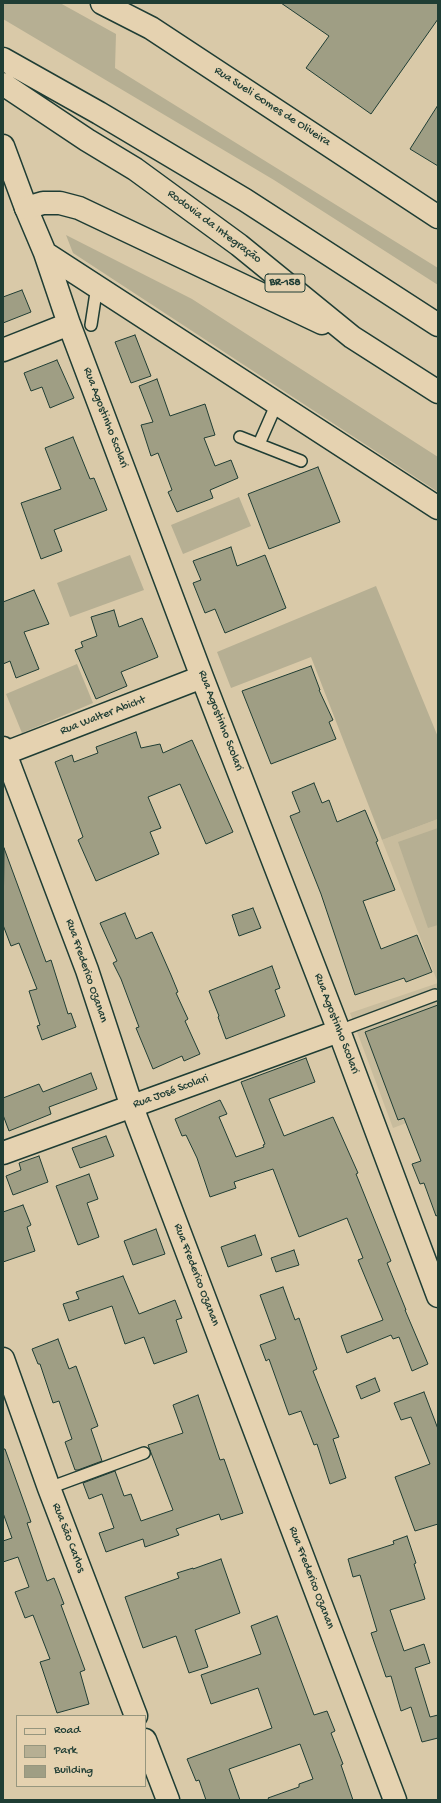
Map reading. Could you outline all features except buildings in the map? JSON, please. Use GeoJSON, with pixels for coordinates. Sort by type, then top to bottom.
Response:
{"type":"FeatureCollection","features":[{"type":"Feature","properties":{"kind":"main road","name":"Rua Sueli Gomes de Oliveira"},"geometry":{"type":"LineString","coordinates":[[102,3],[151,28],[438,217]]}},
{"type":"Feature","properties":{"kind":"main road"},"geometry":{"type":"LineString","coordinates":[[3,59],[99,113],[245,200],[438,325]]}},
{"type":"Feature","properties":{"kind":"main road","name":"Rodovia da Integração"},"geometry":{"type":"LineString","coordinates":[[3,84],[87,140],[135,168],[239,245],[352,337],[438,392]]}},
{"type":"Feature","properties":{"kind":"main road","name":"Rua Agostinho Scolari"},"geometry":{"type":"LineString","coordinates":[[3,146],[26,208],[45,253],[69,324],[202,677],[339,1031],[438,1296]]}},
{"type":"Feature","properties":{"kind":"main road"},"geometry":{"type":"LineString","coordinates":[[26,208],[43,203],[60,203],[79,208],[352,337]]}},
{"type":"Feature","properties":{"kind":"main road"},"geometry":{"type":"LineString","coordinates":[[45,253],[438,508]]}},
{"type":"Feature","properties":{"kind":"main road"},"geometry":{"type":"LineString","coordinates":[[3,350],[69,324]]}},
{"type":"Feature","properties":{"kind":"main road","name":"Rua Walter Abicht"},"geometry":{"type":"LineString","coordinates":[[4,752],[202,677]]}},
{"type":"Feature","properties":{"kind":"main road","name":"Rua Frederico Ozanan"},"geometry":{"type":"LineString","coordinates":[[4,752],[87,970],[132,1107],[395,1800]]}},
{"type":"Feature","properties":{"kind":"main road","name":"Rua José Scolari"},"geometry":{"type":"LineString","coordinates":[[3,1153],[339,1031]]}},
{"type":"Feature","properties":{"kind":"main road","name":"Rua São Carlos"},"geometry":{"type":"LineString","coordinates":[[3,1359],[49,1488],[136,1715]]}},
{"type":"Feature","properties":{"kind":"main road"},"geometry":{"type":"LineString","coordinates":[[146,1743],[168,1800]]}},
{"type":"Feature","properties":{"kind":"lane"},"geometry":{"type":"LineString","coordinates":[[91,325],[97,286]]}},
{"type":"Feature","properties":{"kind":"lane"},"geometry":{"type":"LineString","coordinates":[[259,444],[277,403]]}},
{"type":"Feature","properties":{"kind":"lane"},"geometry":{"type":"LineString","coordinates":[[240,437],[301,461]]}},
{"type":"Feature","properties":{"kind":"lane"},"geometry":{"type":"LineString","coordinates":[[339,1031],[435,995]]}},
{"type":"Feature","properties":{"kind":"lane"},"geometry":{"type":"LineString","coordinates":[[49,1488],[144,1453]]}},
{"type":"Feature","properties":{"kind":"shaded area"},"geometry":{"type":"Polygon","coordinates":[[[438,819],[438,983],[382,840],[438,819]]]}},
{"type":"Feature","properties":{"kind":"shaded area"},"geometry":{"type":"Polygon","coordinates":[[[438,983],[438,1111],[393,1128],[350,1013],[438,983]]]}},
{"type":"Feature","properties":{"kind":"green space"},"geometry":{"type":"Polygon","coordinates":[[[3,3],[60,3],[116,34],[115,68],[438,268],[438,285],[274,180],[3,19],[3,3]]]}},
{"type":"Feature","properties":{"kind":"green space"},"geometry":{"type":"Polygon","coordinates":[[[66,235],[192,299],[438,457],[438,492],[73,253],[66,235]]]}},
{"type":"Feature","properties":{"kind":"green space"},"geometry":{"type":"Polygon","coordinates":[[[239,497],[251,526],[183,554],[171,525],[239,497]]]}},
{"type":"Feature","properties":{"kind":"green space"},"geometry":{"type":"Polygon","coordinates":[[[130,555],[144,590],[70,617],[57,583],[130,555]]]}},
{"type":"Feature","properties":{"kind":"green space"},"geometry":{"type":"Polygon","coordinates":[[[376,586],[438,737],[438,819],[382,840],[311,657],[231,688],[217,652],[376,586]]]}},
{"type":"Feature","properties":{"kind":"green space"},"geometry":{"type":"Polygon","coordinates":[[[77,664],[93,703],[22,733],[6,694],[77,664]]]}},
{"type":"Feature","properties":{"kind":"green space"},"geometry":{"type":"Polygon","coordinates":[[[438,828],[438,925],[428,928],[398,842],[438,828]]]}}]}
